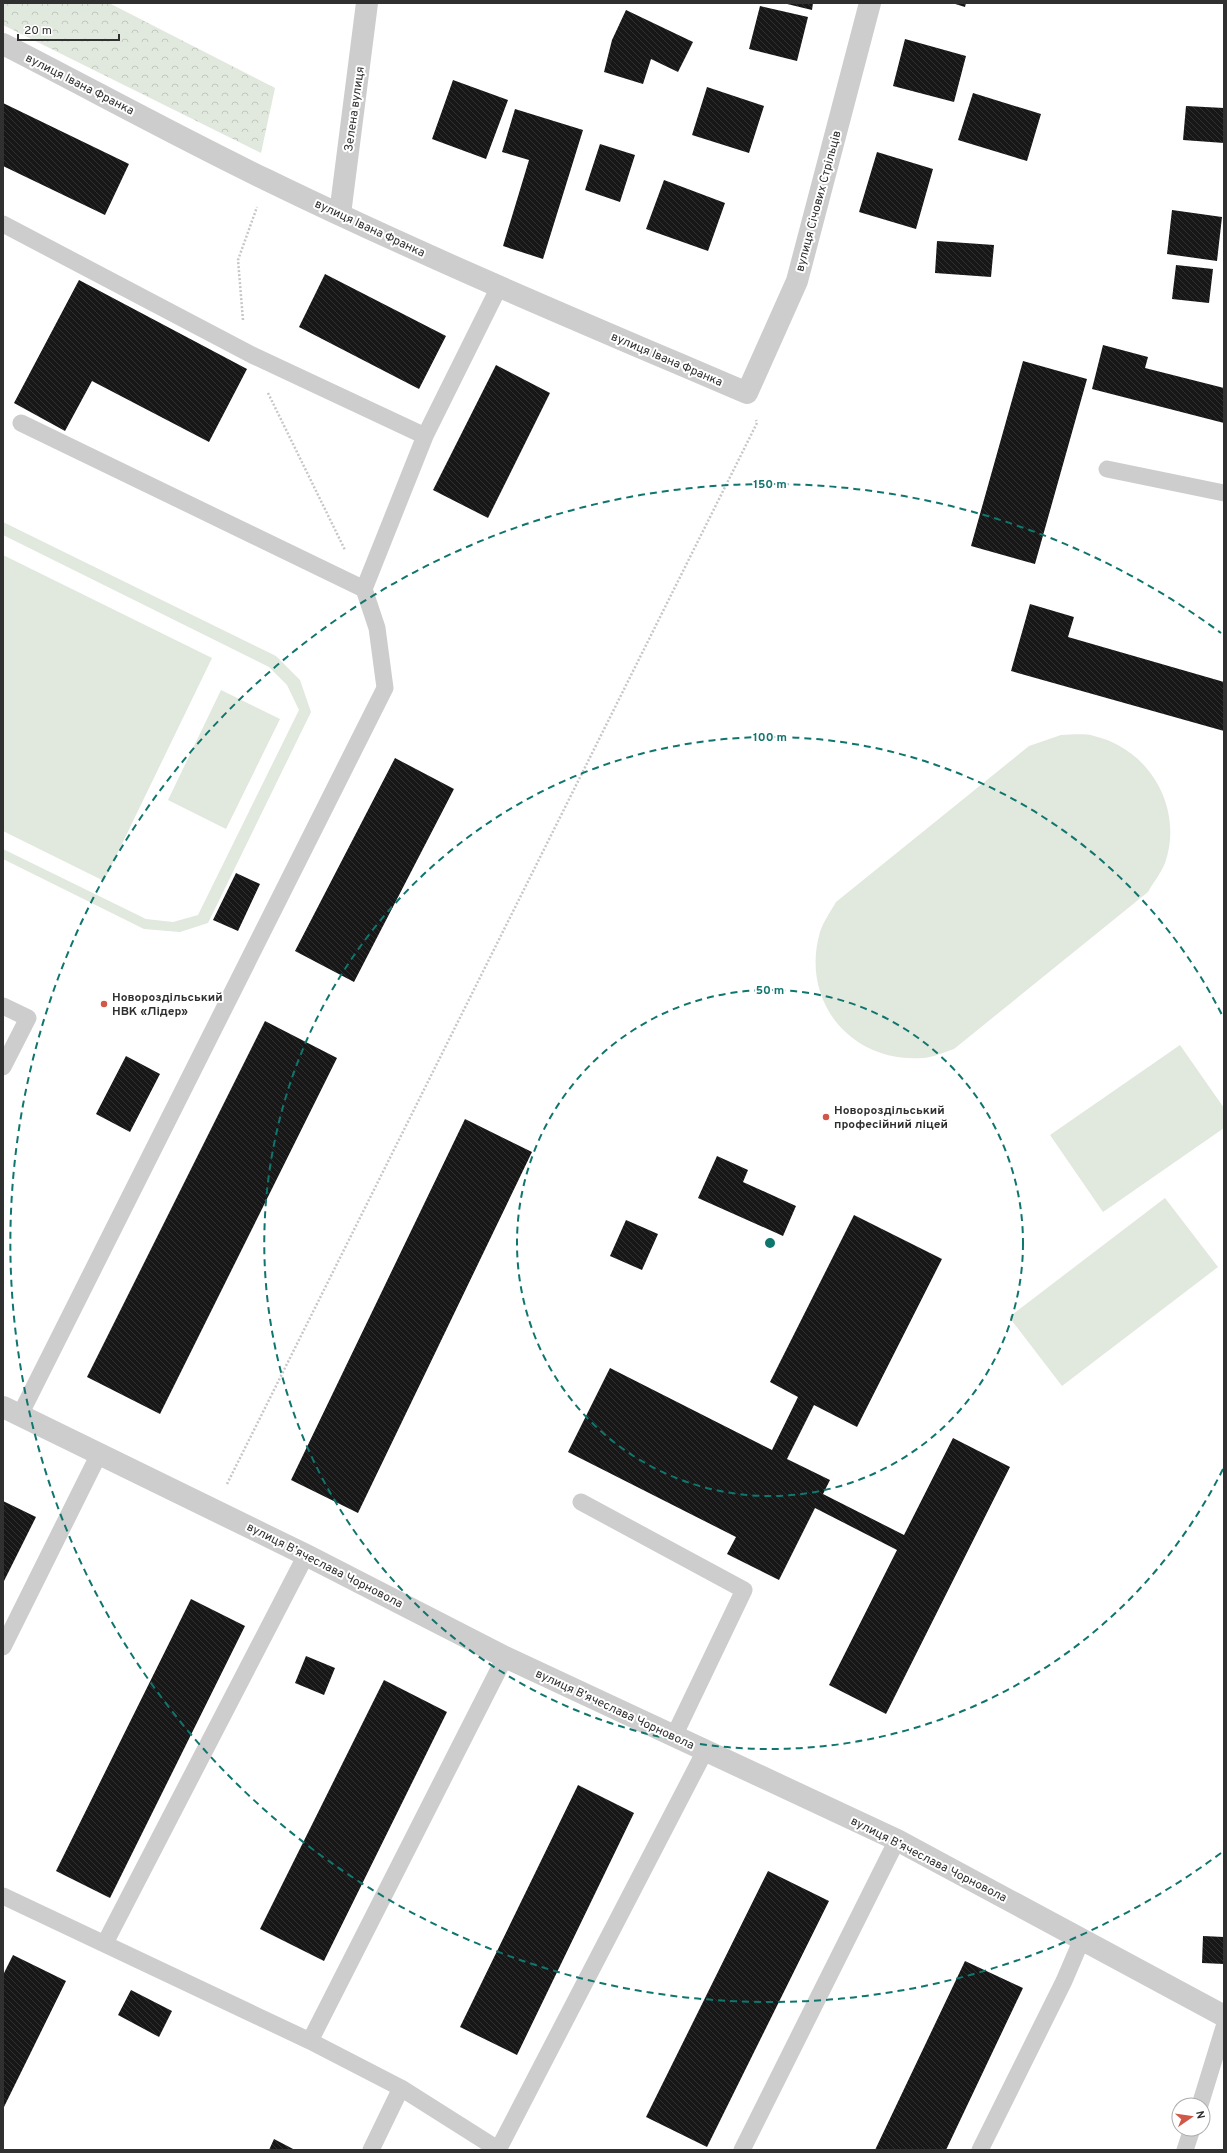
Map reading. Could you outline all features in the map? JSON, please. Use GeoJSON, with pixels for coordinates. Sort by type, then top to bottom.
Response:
{"type":"FeatureCollection","features":[{"type":"Feature","properties":{"kind":"street","name":"Зелена вулиця"},"geometry":{"type":"LineString","coordinates":[[340,214],[368,3]]}},
{"type":"Feature","properties":{"kind":"street","name":"вулиця Січових Стрільців"},"geometry":{"type":"LineString","coordinates":[[747,392],[797,281],[870,3]]}},
{"type":"Feature","properties":{"kind":"street","name":"вулиця Івана Франка"},"geometry":{"type":"LineString","coordinates":[[3,44],[266,180],[499,287],[747,392]]}},
{"type":"Feature","properties":{"kind":"street","name":"вулиця Вʼячеслава Чорновола"},"geometry":{"type":"LineString","coordinates":[[12,1411],[306,1555],[505,1657],[897,1840],[1224,2016]]}},
{"type":"Feature","properties":{"kind":"lane"},"geometry":{"type":"LineString","coordinates":[[3,224],[252,354],[425,436]]}},
{"type":"Feature","properties":{"kind":"lane"},"geometry":{"type":"LineString","coordinates":[[12,1411],[386,688],[377,628],[364,589],[425,436],[499,287]]}},
{"type":"Feature","properties":{"kind":"lane"},"geometry":{"type":"LineString","coordinates":[[20,423],[364,589]]}},
{"type":"Feature","properties":{"kind":"lane"},"geometry":{"type":"LineString","coordinates":[[1107,469],[1224,493]]}},
{"type":"Feature","properties":{"kind":"lane"},"geometry":{"type":"LineString","coordinates":[[3,1006],[28,1018],[3,1067]]}},
{"type":"Feature","properties":{"kind":"lane"},"geometry":{"type":"LineString","coordinates":[[3,1648],[99,1454]]}},
{"type":"Feature","properties":{"kind":"lane"},"geometry":{"type":"LineString","coordinates":[[581,1502],[744,1590],[674,1736]]}},
{"type":"Feature","properties":{"kind":"lane"},"geometry":{"type":"LineString","coordinates":[[105,1944],[306,1555]]}},
{"type":"Feature","properties":{"kind":"lane"},"geometry":{"type":"LineString","coordinates":[[310,2041],[505,1657]]}},
{"type":"Feature","properties":{"kind":"lane"},"geometry":{"type":"LineString","coordinates":[[3,1896],[310,2041],[402,2088],[499,2150],[705,1751]]}},
{"type":"Feature","properties":{"kind":"lane"},"geometry":{"type":"LineString","coordinates":[[742,2150],[897,1840]]}},
{"type":"Feature","properties":{"kind":"lane"},"geometry":{"type":"LineString","coordinates":[[980,2150],[1064,1981],[1082,1939]]}},
{"type":"Feature","properties":{"kind":"lane"},"geometry":{"type":"LineString","coordinates":[[1202,2097],[1224,2027]]}},
{"type":"Feature","properties":{"kind":"lane"},"geometry":{"type":"LineString","coordinates":[[371,2150],[402,2088]]}},
{"type":"Feature","properties":{"kind":"lane"},"geometry":{"type":"LineString","coordinates":[[1185,2150],[1189,2137]]}},
{"type":"Feature","properties":{"kind":"path"},"geometry":{"type":"LineString","coordinates":[[227,1485],[756,423],[747,392]]}},
{"type":"Feature","properties":{"kind":"green space"},"geometry":{"type":"Polygon","coordinates":[[[3,3],[109,3],[275,88],[261,153],[3,25],[3,3]]]}},
{"type":"Feature","properties":{"kind":"green space"},"geometry":{"type":"Polygon","coordinates":[[[3,522],[276,656],[300,680],[311,712],[208,923],[180,932],[144,929],[3,859],[3,849],[146,919],[173,922],[198,915],[299,710],[287,685],[269,667],[3,535],[3,522]]]}},
{"type":"Feature","properties":{"kind":"green space"},"geometry":{"type":"Polygon","coordinates":[[[3,555],[212,658],[104,881],[3,831],[3,555]]]}},
{"type":"Feature","properties":{"kind":"green space"},"geometry":{"type":"Polygon","coordinates":[[[221,690],[280,719],[226,829],[168,800],[221,690]]]}},
{"type":"Feature","properties":{"kind":"green space"},"geometry":{"type":"Polygon","coordinates":[[[1061,735],[1090,735],[1114,743],[1131,754],[1146,768],[1158,784],[1166,803],[1170,822],[1170,843],[1165,863],[1148,892],[954,1049],[926,1058],[896,1057],[873,1050],[853,1038],[836,1022],[824,1003],[817,981],[816,957],[820,932],[825,920],[836,902],[1029,746],[1061,735]]]}},
{"type":"Feature","properties":{"kind":"green space"},"geometry":{"type":"Polygon","coordinates":[[[1180,1045],[1224,1108],[1224,1128],[1103,1212],[1050,1135],[1180,1045]]]}},
{"type":"Feature","properties":{"kind":"green space"},"geometry":{"type":"Polygon","coordinates":[[[1165,1198],[1218,1267],[1062,1386],[1009,1317],[1165,1198]]]}},
{"type":"Feature","properties":{"kind":"building"},"geometry":{"type":"Polygon","coordinates":[[[783,3],[813,3],[812,10],[783,3]]]}},
{"type":"Feature","properties":{"kind":"building"},"geometry":{"type":"Polygon","coordinates":[[[952,3],[966,3],[965,7],[952,3]]]}},
{"type":"Feature","properties":{"kind":"building"},"geometry":{"type":"Polygon","coordinates":[[[760,6],[808,17],[797,61],[749,49],[760,6]]]}},
{"type":"Feature","properties":{"kind":"building"},"geometry":{"type":"Polygon","coordinates":[[[626,10],[693,42],[678,72],[651,59],[643,84],[604,72],[612,40],[626,10]]]}},
{"type":"Feature","properties":{"kind":"building"},"geometry":{"type":"Polygon","coordinates":[[[905,39],[966,56],[954,102],[893,86],[905,39]]]}},
{"type":"Feature","properties":{"kind":"building"},"geometry":{"type":"Polygon","coordinates":[[[453,80],[508,100],[486,159],[432,139],[453,80]]]}},
{"type":"Feature","properties":{"kind":"building"},"geometry":{"type":"Polygon","coordinates":[[[707,87],[764,106],[749,153],[692,135],[707,87]]]}},
{"type":"Feature","properties":{"kind":"building"},"geometry":{"type":"Polygon","coordinates":[[[973,93],[1041,114],[1027,161],[958,140],[973,93]]]}},
{"type":"Feature","properties":{"kind":"building"},"geometry":{"type":"Polygon","coordinates":[[[3,103],[129,164],[105,215],[3,166],[3,103]]]}},
{"type":"Feature","properties":{"kind":"building"},"geometry":{"type":"Polygon","coordinates":[[[1186,106],[1224,108],[1224,143],[1183,140],[1186,106]]]}},
{"type":"Feature","properties":{"kind":"building"},"geometry":{"type":"Polygon","coordinates":[[[515,109],[583,130],[543,259],[503,246],[529,160],[502,152],[515,109]]]}},
{"type":"Feature","properties":{"kind":"building"},"geometry":{"type":"Polygon","coordinates":[[[600,144],[635,155],[620,202],[585,190],[600,144]]]}},
{"type":"Feature","properties":{"kind":"building"},"geometry":{"type":"Polygon","coordinates":[[[877,152],[933,169],[916,229],[859,212],[877,152]]]}},
{"type":"Feature","properties":{"kind":"building"},"geometry":{"type":"Polygon","coordinates":[[[664,180],[725,203],[708,251],[646,229],[664,180]]]}},
{"type":"Feature","properties":{"kind":"building"},"geometry":{"type":"Polygon","coordinates":[[[1172,210],[1222,217],[1217,261],[1167,254],[1172,210]]]}},
{"type":"Feature","properties":{"kind":"building"},"geometry":{"type":"Polygon","coordinates":[[[937,241],[994,245],[991,277],[935,273],[937,241]]]}},
{"type":"Feature","properties":{"kind":"building"},"geometry":{"type":"Polygon","coordinates":[[[1176,265],[1213,269],[1209,303],[1172,299],[1176,265]]]}},
{"type":"Feature","properties":{"kind":"building"},"geometry":{"type":"Polygon","coordinates":[[[325,274],[446,336],[419,389],[299,327],[325,274]]]}},
{"type":"Feature","properties":{"kind":"building"},"geometry":{"type":"Polygon","coordinates":[[[79,280],[247,369],[209,442],[92,381],[65,431],[14,403],[79,280]]]}},
{"type":"Feature","properties":{"kind":"building"},"geometry":{"type":"Polygon","coordinates":[[[1103,345],[1148,357],[1145,368],[1224,388],[1224,423],[1092,389],[1103,345]]]}},
{"type":"Feature","properties":{"kind":"building"},"geometry":{"type":"Polygon","coordinates":[[[1023,361],[1087,379],[1035,564],[971,546],[1023,361]]]}},
{"type":"Feature","properties":{"kind":"building"},"geometry":{"type":"Polygon","coordinates":[[[496,365],[550,393],[488,518],[433,490],[496,365]]]}},
{"type":"Feature","properties":{"kind":"building"},"geometry":{"type":"Polygon","coordinates":[[[1030,604],[1074,617],[1068,637],[1224,682],[1224,731],[1011,671],[1030,604]]]}},
{"type":"Feature","properties":{"kind":"building"},"geometry":{"type":"Polygon","coordinates":[[[395,758],[454,789],[354,982],[295,951],[395,758]]]}},
{"type":"Feature","properties":{"kind":"building"},"geometry":{"type":"Polygon","coordinates":[[[236,873],[260,884],[238,931],[213,920],[236,873]]]}},
{"type":"Feature","properties":{"kind":"building"},"geometry":{"type":"Polygon","coordinates":[[[265,1021],[337,1058],[160,1414],[87,1377],[265,1021]]]}},
{"type":"Feature","properties":{"kind":"building"},"geometry":{"type":"Polygon","coordinates":[[[126,1056],[160,1074],[130,1132],[96,1114],[126,1056]]]}},
{"type":"Feature","properties":{"kind":"building"},"geometry":{"type":"Polygon","coordinates":[[[465,1119],[532,1152],[358,1513],[291,1480],[465,1119]]]}},
{"type":"Feature","properties":{"kind":"building"},"geometry":{"type":"Polygon","coordinates":[[[717,1156],[748,1170],[743,1182],[796,1206],[783,1236],[698,1198],[717,1156]]]}},
{"type":"Feature","properties":{"kind":"building"},"geometry":{"type":"Polygon","coordinates":[[[854,1215],[942,1259],[857,1427],[814,1405],[787,1459],[830,1480],[823,1494],[904,1535],[953,1438],[1010,1467],[886,1714],[829,1685],[897,1550],[815,1508],[779,1580],[727,1554],[736,1537],[568,1452],[610,1368],[772,1450],[798,1397],[770,1382],[854,1215]]]}},
{"type":"Feature","properties":{"kind":"building"},"geometry":{"type":"Polygon","coordinates":[[[626,1220],[658,1234],[642,1270],[610,1256],[626,1220]]]}},
{"type":"Feature","properties":{"kind":"building"},"geometry":{"type":"Polygon","coordinates":[[[3,1501],[36,1517],[3,1583],[3,1501]]]}},
{"type":"Feature","properties":{"kind":"building"},"geometry":{"type":"Polygon","coordinates":[[[191,1599],[245,1626],[110,1898],[56,1871],[191,1599]]]}},
{"type":"Feature","properties":{"kind":"building"},"geometry":{"type":"Polygon","coordinates":[[[306,1656],[335,1668],[324,1695],[295,1683],[306,1656]]]}},
{"type":"Feature","properties":{"kind":"building"},"geometry":{"type":"Polygon","coordinates":[[[384,1680],[447,1712],[324,1961],[260,1929],[384,1680]]]}},
{"type":"Feature","properties":{"kind":"building"},"geometry":{"type":"Polygon","coordinates":[[[578,1785],[634,1813],[517,2055],[460,2027],[578,1785]]]}},
{"type":"Feature","properties":{"kind":"building"},"geometry":{"type":"Polygon","coordinates":[[[768,1871],[829,1901],[707,2147],[646,2117],[768,1871]]]}},
{"type":"Feature","properties":{"kind":"building"},"geometry":{"type":"Polygon","coordinates":[[[1203,1936],[1224,1937],[1224,1964],[1202,1963],[1203,1936]]]}},
{"type":"Feature","properties":{"kind":"building"},"geometry":{"type":"Polygon","coordinates":[[[13,1955],[66,1981],[3,2109],[3,1975],[13,1955]]]}},
{"type":"Feature","properties":{"kind":"building"},"geometry":{"type":"Polygon","coordinates":[[[965,1961],[1023,1988],[946,2150],[875,2150],[965,1961]]]}},
{"type":"Feature","properties":{"kind":"building"},"geometry":{"type":"Polygon","coordinates":[[[131,1990],[172,2011],[159,2037],[118,2015],[131,1990]]]}},
{"type":"Feature","properties":{"kind":"building"},"geometry":{"type":"Polygon","coordinates":[[[274,2139],[295,2150],[269,2150],[274,2139]]]}},
{"type":"Feature","properties":{"kind":"place","name":"Новороздільський НВК «Лідер»"},"geometry":{"type":"Point","coordinates":[104,1004]}},
{"type":"Feature","properties":{"kind":"place","name":"Новороздільський професійний ліцей"},"geometry":{"type":"Point","coordinates":[826,1117]}}]}
